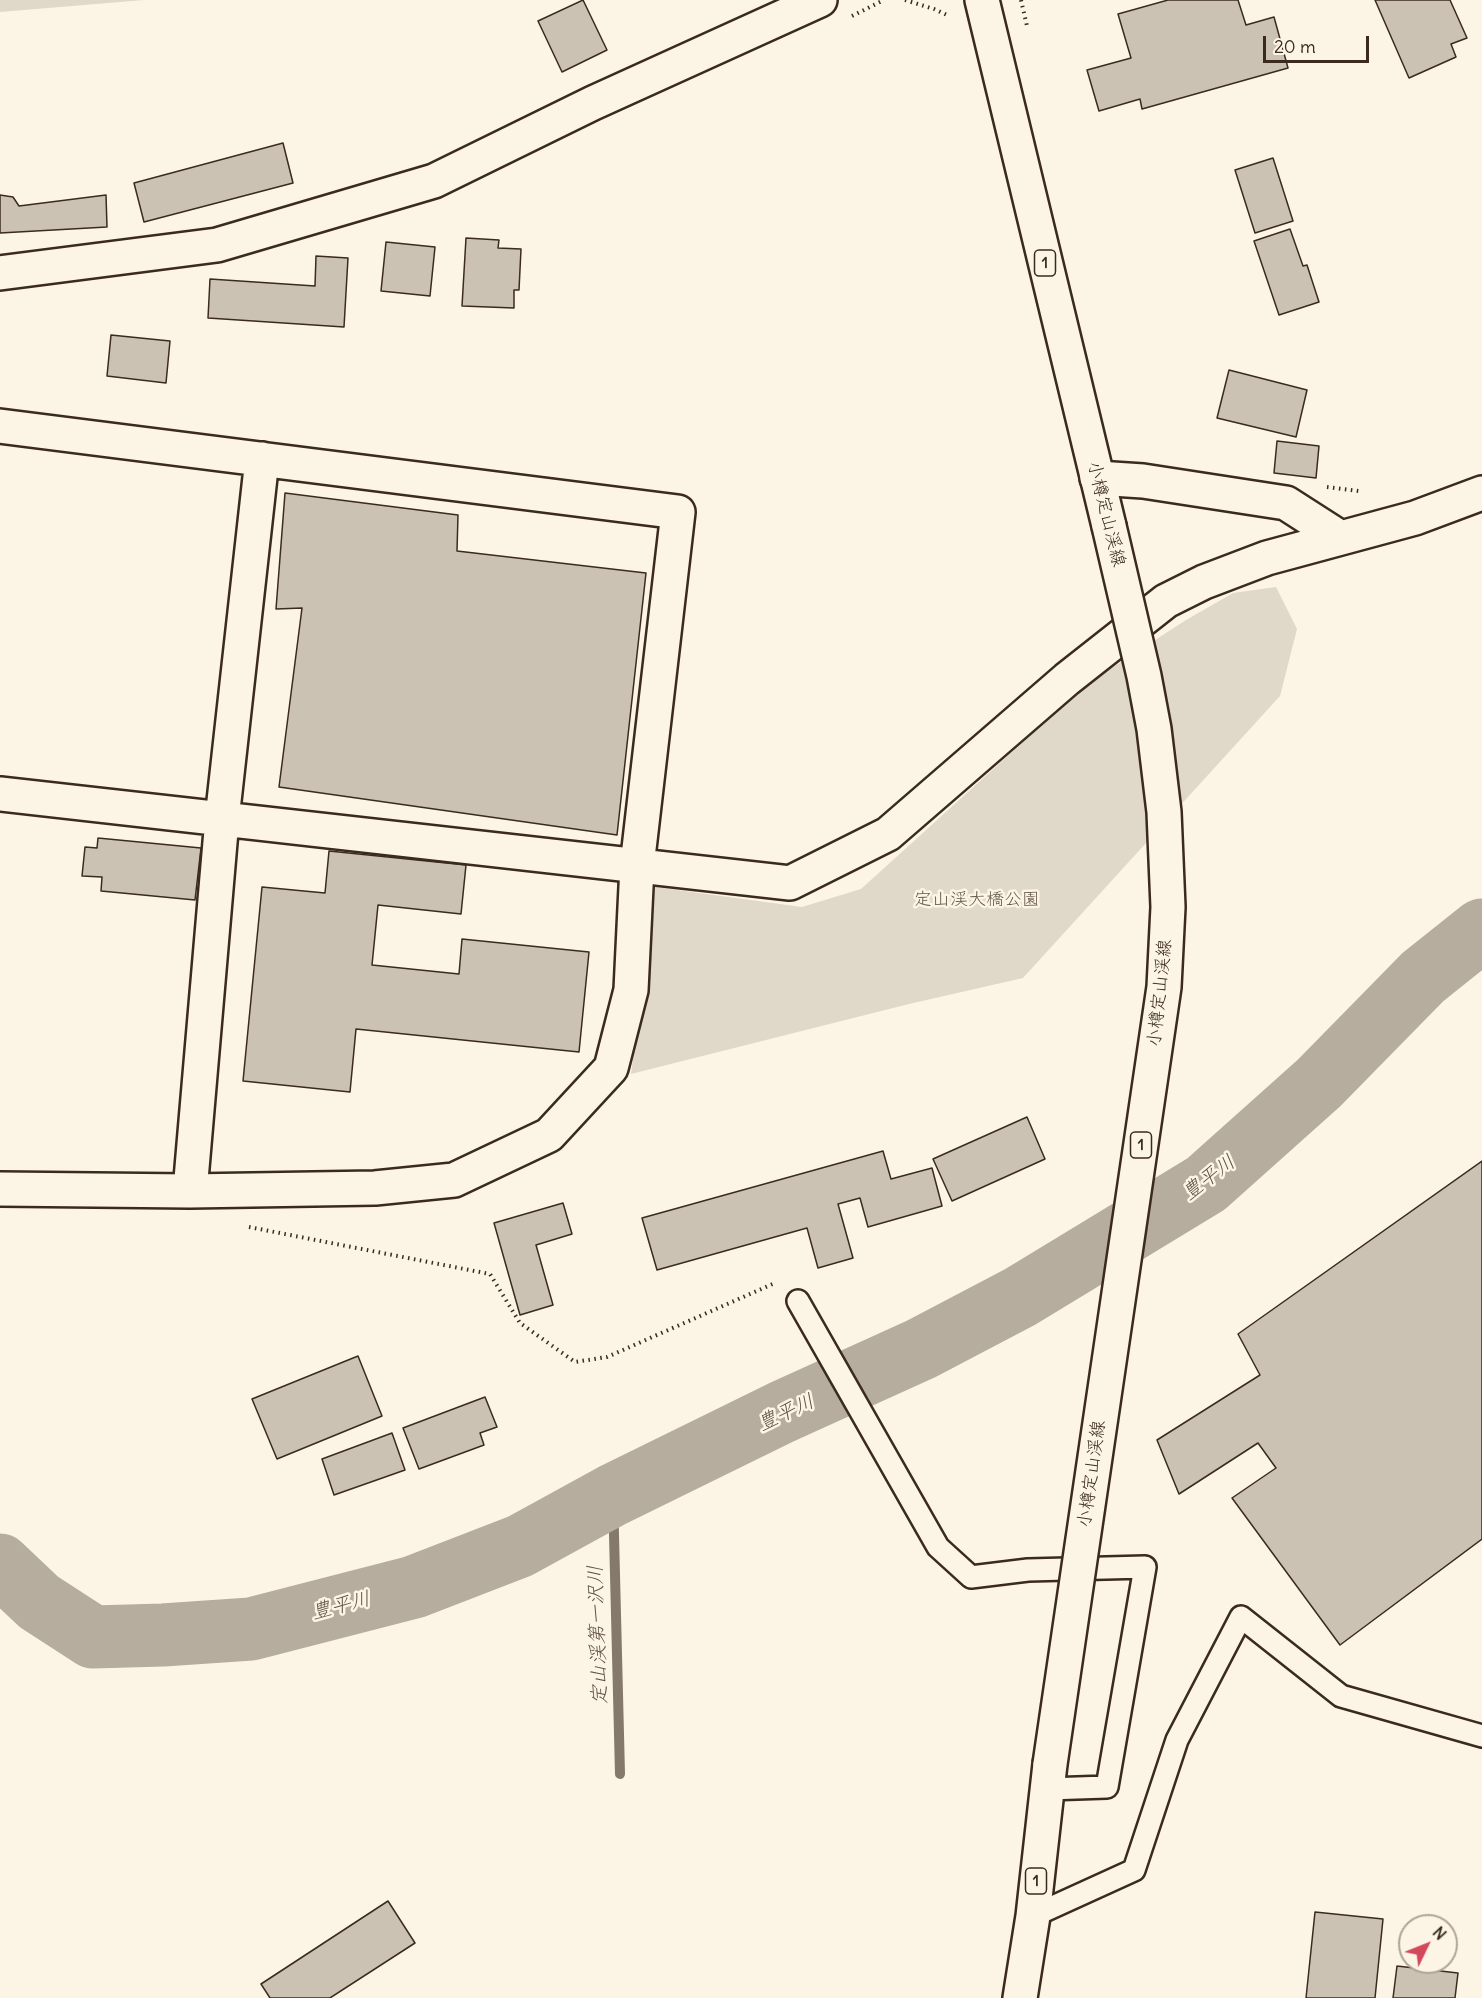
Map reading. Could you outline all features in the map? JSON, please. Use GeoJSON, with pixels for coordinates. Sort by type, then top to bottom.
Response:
{"type":"FeatureCollection","features":[{"type":"Feature","properties":{"kind":"street"},"geometry":{"type":"LineString","coordinates":[[0,273],[218,244],[434,181],[593,103],[820,0]]}},
{"type":"Feature","properties":{"kind":"street","name":"小樽定山渓線"},"geometry":{"type":"LineString","coordinates":[[982,0],[1144,676],[1154,729],[1164,813],[1168,908],[1164,987],[1048,1776],[1033,1916],[1020,1998]]}},
{"type":"Feature","properties":{"kind":"street"},"geometry":{"type":"LineString","coordinates":[[0,426],[678,512],[636,866],[631,990],[611,1068],[549,1135],[454,1180],[375,1188],[190,1191],[0,1189]]}},
{"type":"Feature","properties":{"kind":"street"},"geometry":{"type":"LineString","coordinates":[[190,1191],[222,819],[262,459]]}},
{"type":"Feature","properties":{"kind":"street"},"geometry":{"type":"LineString","coordinates":[[1097,478],[1143,481],[1286,503],[1339,537]]}},
{"type":"Feature","properties":{"kind":"street"},"geometry":{"type":"LineString","coordinates":[[0,794],[790,883],[888,834],[1067,679],[1166,601],[1204,582],[1267,558],[1415,518],[1482,493]]}},
{"type":"Feature","properties":{"kind":"lane"},"geometry":{"type":"LineString","coordinates":[[798,1301],[938,1547],[971,1577],[1028,1570],[1145,1567],[1107,1787],[1048,1776]]}},
{"type":"Feature","properties":{"kind":"lane"},"geometry":{"type":"LineString","coordinates":[[1033,1916],[1134,1870],[1177,1740],[1241,1617],[1341,1696],[1482,1736]]}},
{"type":"Feature","properties":{"kind":"path"},"geometry":{"type":"LineString","coordinates":[[1021,0],[1029,34]]}},
{"type":"Feature","properties":{"kind":"path"},"geometry":{"type":"LineString","coordinates":[[1323,486],[1359,491]]}},
{"type":"Feature","properties":{"kind":"path"},"geometry":{"type":"LineString","coordinates":[[242,1225],[490,1274],[520,1323],[575,1362],[607,1357],[773,1283],[784,1283],[798,1301]]}},
{"type":"Feature","properties":{"kind":"green space"},"geometry":{"type":"Polygon","coordinates":[[[0,0],[144,0],[0,12],[0,0]]]}},
{"type":"Feature","properties":{"kind":"green space","name":"定山渓大橋公園"},"geometry":{"type":"Polygon","coordinates":[[[1276,587],[1297,629],[1280,696],[1023,978],[909,1004],[631,1074],[655,887],[802,907],[861,889],[1087,684],[1186,620],[1233,593],[1276,587]]]}},
{"type":"Feature","properties":{"kind":"building"},"geometry":{"type":"Polygon","coordinates":[[[583,0],[607,50],[562,72],[538,21],[583,0]]]}},
{"type":"Feature","properties":{"kind":"building"},"geometry":{"type":"Polygon","coordinates":[[[1168,0],[1238,0],[1246,25],[1274,17],[1288,68],[1142,109],[1140,99],[1099,111],[1087,70],[1131,58],[1118,14],[1168,0]]]}},
{"type":"Feature","properties":{"kind":"building"},"geometry":{"type":"Polygon","coordinates":[[[1375,0],[1450,0],[1467,38],[1451,44],[1456,57],[1409,78],[1375,0]]]}},
{"type":"Feature","properties":{"kind":"building"},"geometry":{"type":"Polygon","coordinates":[[[283,143],[293,183],[144,222],[134,183],[283,143]]]}},
{"type":"Feature","properties":{"kind":"building"},"geometry":{"type":"Polygon","coordinates":[[[1273,158],[1293,221],[1255,233],[1235,170],[1273,158]]]}},
{"type":"Feature","properties":{"kind":"building"},"geometry":{"type":"Polygon","coordinates":[[[0,195],[13,197],[19,206],[106,195],[107,227],[0,233],[0,195]]]}},
{"type":"Feature","properties":{"kind":"building"},"geometry":{"type":"Polygon","coordinates":[[[1290,229],[1303,266],[1307,265],[1319,302],[1279,315],[1254,241],[1290,229]]]}},
{"type":"Feature","properties":{"kind":"building"},"geometry":{"type":"Polygon","coordinates":[[[466,238],[499,240],[498,248],[521,249],[519,290],[514,290],[514,308],[462,306],[466,238]]]}},
{"type":"Feature","properties":{"kind":"building"},"geometry":{"type":"Polygon","coordinates":[[[386,242],[435,247],[430,296],[381,291],[386,242]]]}},
{"type":"Feature","properties":{"kind":"building"},"geometry":{"type":"Polygon","coordinates":[[[316,256],[348,258],[344,327],[208,318],[210,279],[315,286],[316,256]]]}},
{"type":"Feature","properties":{"kind":"building"},"geometry":{"type":"Polygon","coordinates":[[[111,335],[170,341],[166,383],[107,376],[111,335]]]}},
{"type":"Feature","properties":{"kind":"building"},"geometry":{"type":"Polygon","coordinates":[[[1229,370],[1307,390],[1296,437],[1217,418],[1229,370]]]}},
{"type":"Feature","properties":{"kind":"building"},"geometry":{"type":"Polygon","coordinates":[[[1277,441],[1319,446],[1316,478],[1274,473],[1277,441]]]}},
{"type":"Feature","properties":{"kind":"building"},"geometry":{"type":"Polygon","coordinates":[[[285,493],[458,515],[457,551],[646,573],[617,835],[279,787],[302,608],[276,609],[285,493]]]}},
{"type":"Feature","properties":{"kind":"building"},"geometry":{"type":"Polygon","coordinates":[[[98,838],[201,848],[195,900],[101,891],[102,877],[82,876],[85,847],[97,848],[98,838]]]}},
{"type":"Feature","properties":{"kind":"building"},"geometry":{"type":"Polygon","coordinates":[[[329,851],[466,865],[461,914],[378,905],[372,965],[459,974],[462,939],[589,952],[579,1052],[356,1029],[350,1092],[243,1081],[262,887],[325,893],[329,851]]]}},
{"type":"Feature","properties":{"kind":"building"},"geometry":{"type":"Polygon","coordinates":[[[1027,1117],[1045,1159],[952,1201],[933,1159],[1027,1117]]]}},
{"type":"Feature","properties":{"kind":"building"},"geometry":{"type":"Polygon","coordinates":[[[883,1151],[891,1179],[932,1168],[942,1206],[868,1227],[860,1198],[838,1204],[853,1258],[818,1268],[807,1228],[657,1270],[642,1218],[883,1151]]]}},
{"type":"Feature","properties":{"kind":"building"},"geometry":{"type":"Polygon","coordinates":[[[1482,1161],[1482,1539],[1340,1645],[1232,1498],[1276,1468],[1258,1443],[1179,1494],[1157,1440],[1260,1375],[1238,1334],[1482,1161]]]}},
{"type":"Feature","properties":{"kind":"building"},"geometry":{"type":"Polygon","coordinates":[[[563,1203],[572,1234],[536,1245],[553,1305],[520,1315],[494,1223],[563,1203]]]}},
{"type":"Feature","properties":{"kind":"building"},"geometry":{"type":"Polygon","coordinates":[[[358,1356],[382,1416],[277,1459],[252,1399],[358,1356]]]}},
{"type":"Feature","properties":{"kind":"building"},"geometry":{"type":"Polygon","coordinates":[[[485,1397],[497,1427],[480,1433],[484,1445],[419,1469],[403,1428],[485,1397]]]}},
{"type":"Feature","properties":{"kind":"building"},"geometry":{"type":"Polygon","coordinates":[[[392,1433],[405,1470],[334,1495],[322,1459],[392,1433]]]}},
{"type":"Feature","properties":{"kind":"building"},"geometry":{"type":"Polygon","coordinates":[[[388,1901],[415,1943],[330,1998],[270,1998],[261,1984],[388,1901]]]}},
{"type":"Feature","properties":{"kind":"building"},"geometry":{"type":"Polygon","coordinates":[[[1315,1912],[1383,1919],[1375,1998],[1306,1998],[1315,1912]]]}},
{"type":"Feature","properties":{"kind":"building"},"geometry":{"type":"Polygon","coordinates":[[[1397,1966],[1398,1974],[1458,1974],[1455,1998],[1393,1998],[1397,1966]]]}},
{"type":"Feature","properties":{"kind":"waterway","name":"豊平川"},"geometry":{"type":"LineString","coordinates":[[0,1565],[39,1602],[93,1637],[163,1635],[251,1629],[414,1587],[520,1546],[613,1495],[782,1412],[921,1349],[1020,1297],[1206,1184],[1319,1083],[1423,977],[1482,930]]}},
{"type":"Feature","properties":{"kind":"waterway","name":"定山渓第一沢川"},"geometry":{"type":"LineString","coordinates":[[613,1495],[620,1774]]}}]}
